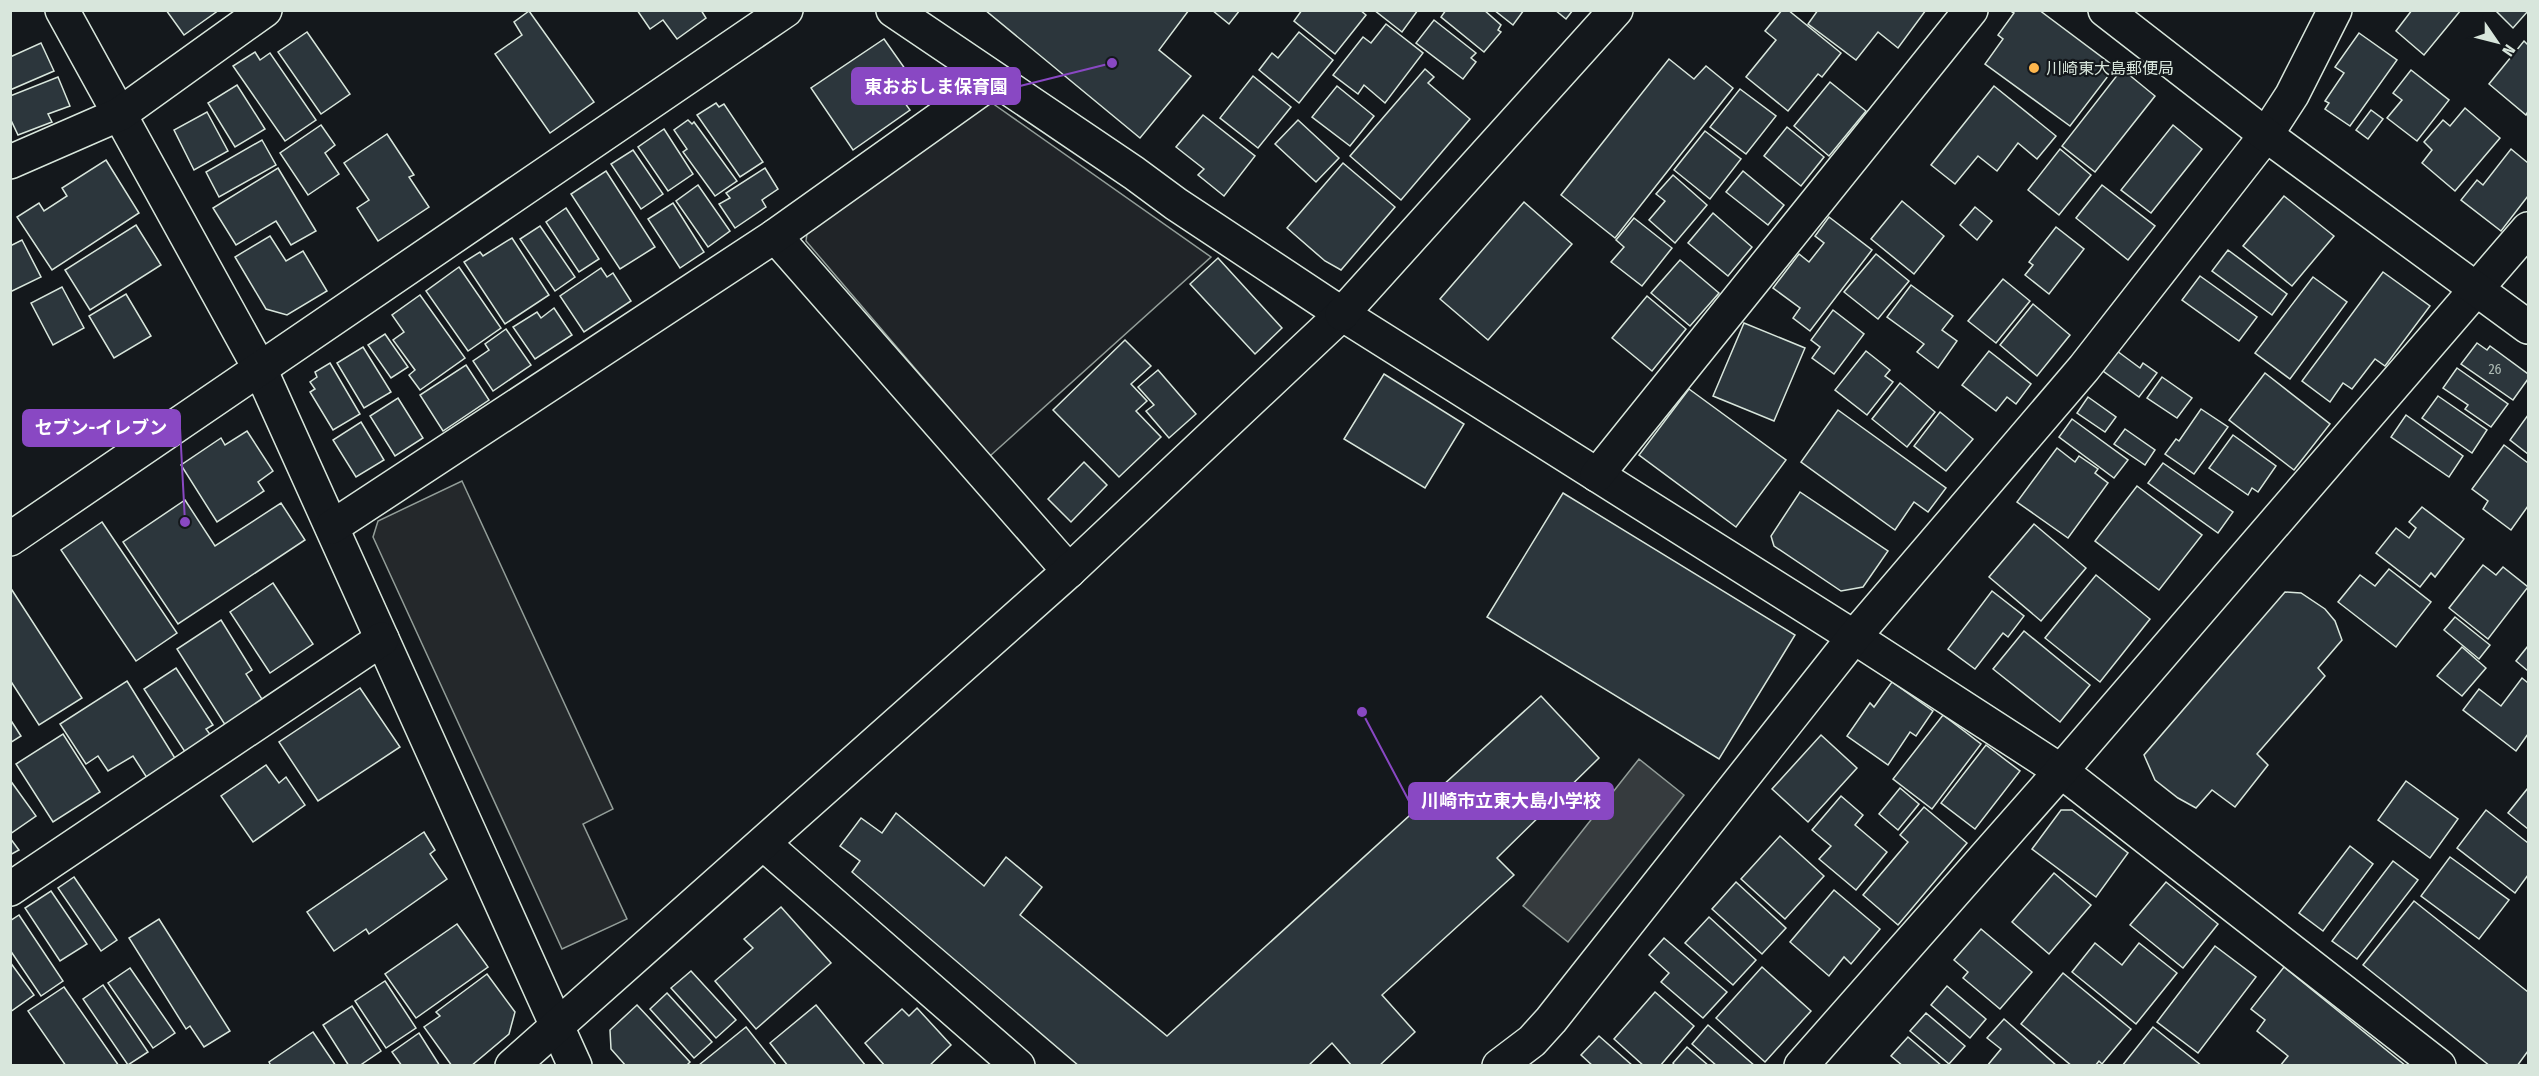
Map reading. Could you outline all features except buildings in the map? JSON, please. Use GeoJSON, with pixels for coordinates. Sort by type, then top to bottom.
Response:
{"type":"FeatureCollection","features":[{"type":"Feature","properties":{"kind":"street"},"geometry":{"type":"LineString","coordinates":[[62,10],[260,369],[575,1065]]}},
{"type":"Feature","properties":{"kind":"street"},"geometry":{"type":"LineString","coordinates":[[10,162],[120,114],[265,10]]}},
{"type":"Feature","properties":{"kind":"street"},"geometry":{"type":"LineString","coordinates":[[10,539],[786,10]]}},
{"type":"Feature","properties":{"kind":"street"},"geometry":{"type":"LineString","coordinates":[[893,10],[1342,314],[1540,437],[2061,771],[2439,1065]]}},
{"type":"Feature","properties":{"kind":"street"},"geometry":{"type":"LineString","coordinates":[[512,1065],[764,844],[1069,571],[1342,314],[1616,10]]}},
{"type":"Feature","properties":{"kind":"street"},"geometry":{"type":"LineString","coordinates":[[1597,475],[1971,10]]}},
{"type":"Feature","properties":{"kind":"street"},"geometry":{"type":"LineString","coordinates":[[2105,10],[2266,135],[2529,327]]}},
{"type":"Feature","properties":{"kind":"street"},"geometry":{"type":"LineString","coordinates":[[1499,1065],[1532,1041],[1551,1020],[1854,637],[2084,368],[2266,135],[2292,95],[2335,10]]}},
{"type":"Feature","properties":{"kind":"street"},"geometry":{"type":"LineString","coordinates":[[332,527],[775,236],[994,80]]}},
{"type":"Feature","properties":{"kind":"street"},"geometry":{"type":"LineString","coordinates":[[1801,1065],[2061,771],[2529,229]]}},
{"type":"Feature","properties":{"kind":"street"},"geometry":{"type":"LineString","coordinates":[[775,236],[1069,571]]}},
{"type":"Feature","properties":{"kind":"street"},"geometry":{"type":"LineString","coordinates":[[10,889],[382,639]]}},
{"type":"Feature","properties":{"kind":"street"},"geometry":{"type":"LineString","coordinates":[[764,844],[1018,1065]]}},
{"type":"Feature","properties":{"kind":"shaded area"},"geometry":{"type":"Polygon","coordinates":[[[992,103],[1211,257],[990,456],[806,241],[809,219],[970,108],[992,103]]]}},
{"type":"Feature","properties":{"kind":"shaded area"},"geometry":{"type":"Polygon","coordinates":[[[462,481],[613,809],[583,824],[627,919],[562,949],[373,537],[378,521],[462,481]]]}},
{"type":"Feature","properties":{"kind":"shaded area"},"geometry":{"type":"Polygon","coordinates":[[[1639,759],[1684,795],[1568,942],[1523,906],[1639,759]]]}},
{"type":"Feature","properties":{"kind":"place","name":"東おおしま保育園"},"geometry":{"type":"Point","coordinates":[1112,63]}},
{"type":"Feature","properties":{"kind":"place","name":"川崎東大島郵便局"},"geometry":{"type":"Point","coordinates":[2034,68]}},
{"type":"Feature","properties":{"kind":"place","name":"セブン-イレブン"},"geometry":{"type":"Point","coordinates":[185,522]}},
{"type":"Feature","properties":{"kind":"place","name":"川崎市立東大島小学校"},"geometry":{"type":"Point","coordinates":[1362,712]}}]}
